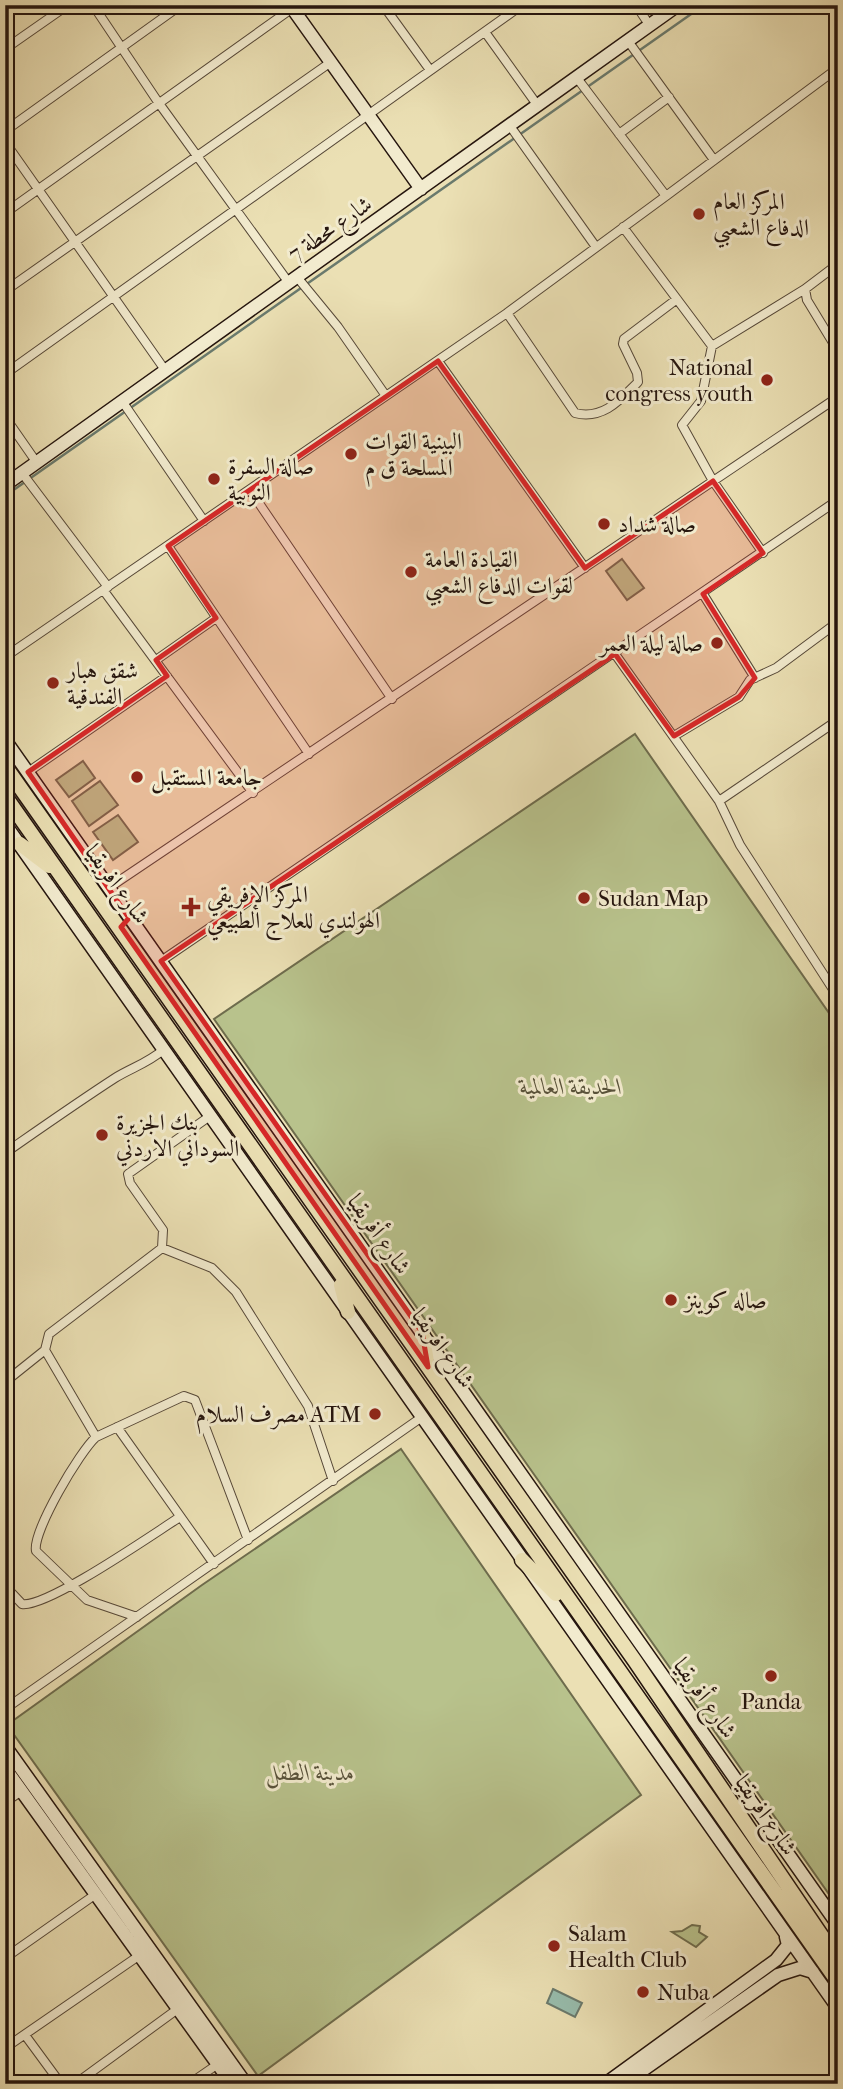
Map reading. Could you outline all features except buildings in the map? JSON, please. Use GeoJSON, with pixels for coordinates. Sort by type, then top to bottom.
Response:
{"type":"FeatureCollection","features":[{"type":"Feature","properties":{"kind":"highway","name":"شارع افريقيا"},"geometry":{"type":"LineString","coordinates":[[5,766],[125,923],[250,1113],[635,1661],[838,1960]]}},
{"type":"Feature","properties":{"kind":"highway","name":"شارع افريقيا"},"geometry":{"type":"LineString","coordinates":[[5,796],[337,1273],[838,1982]]}},
{"type":"Feature","properties":{"kind":"highway"},"geometry":{"type":"LineString","coordinates":[[20,844],[61,875]]}},
{"type":"Feature","properties":{"kind":"highway"},"geometry":{"type":"LineString","coordinates":[[222,1106],[237,1093]]}},
{"type":"Feature","properties":{"kind":"highway"},"geometry":{"type":"LineString","coordinates":[[241,1134],[250,1113]]}},
{"type":"Feature","properties":{"kind":"highway"},"geometry":{"type":"LineString","coordinates":[[337,1273],[348,1312]]}},
{"type":"Feature","properties":{"kind":"highway"},"geometry":{"type":"LineString","coordinates":[[422,1332],[428,1367]]}},
{"type":"Feature","properties":{"kind":"highway"},"geometry":{"type":"LineString","coordinates":[[522,1560],[580,1618]]}},
{"type":"Feature","properties":{"kind":"street"},"geometry":{"type":"LineString","coordinates":[[5,49],[68,5]]}},
{"type":"Feature","properties":{"kind":"street"},"geometry":{"type":"LineString","coordinates":[[93,5],[198,157],[293,280],[338,327],[386,396]]}},
{"type":"Feature","properties":{"kind":"street"},"geometry":{"type":"LineString","coordinates":[[5,131],[181,5]]}},
{"type":"Feature","properties":{"kind":"street"},"geometry":{"type":"LineString","coordinates":[[398,5],[386,9],[430,70]]}},
{"type":"Feature","properties":{"kind":"street"},"geometry":{"type":"LineString","coordinates":[[5,374],[522,5]]}},
{"type":"Feature","properties":{"kind":"street"},"geometry":{"type":"LineString","coordinates":[[636,5],[650,26]]}},
{"type":"Feature","properties":{"kind":"street","name":"شارع محطة 7"},"geometry":{"type":"LineString","coordinates":[[5,485],[678,5]]}},
{"type":"Feature","properties":{"kind":"street"},"geometry":{"type":"LineString","coordinates":[[5,213],[293,6],[422,189]]}},
{"type":"Feature","properties":{"kind":"street"},"geometry":{"type":"LineString","coordinates":[[485,32],[538,106]]}},
{"type":"Feature","properties":{"kind":"street"},"geometry":{"type":"LineString","coordinates":[[628,41],[714,160]]}},
{"type":"Feature","properties":{"kind":"street"},"geometry":{"type":"LineString","coordinates":[[5,291],[331,62]]}},
{"type":"Feature","properties":{"kind":"street"},"geometry":{"type":"LineString","coordinates":[[5,657],[507,313],[838,68]]}},
{"type":"Feature","properties":{"kind":"street"},"geometry":{"type":"LineString","coordinates":[[577,78],[666,196]]}},
{"type":"Feature","properties":{"kind":"street"},"geometry":{"type":"LineString","coordinates":[[619,134],[668,97]]}},
{"type":"Feature","properties":{"kind":"street"},"geometry":{"type":"LineString","coordinates":[[510,126],[596,247]]}},
{"type":"Feature","properties":{"kind":"street"},"geometry":{"type":"LineString","coordinates":[[5,142],[165,370]]}},
{"type":"Feature","properties":{"kind":"street"},"geometry":{"type":"LineString","coordinates":[[623,228],[712,346]]}},
{"type":"Feature","properties":{"kind":"street"},"geometry":{"type":"LineString","coordinates":[[763,553],[713,481],[682,425],[701,401],[712,346],[805,289],[838,264]]}},
{"type":"Feature","properties":{"kind":"street"},"geometry":{"type":"LineString","coordinates":[[805,289],[807,300],[838,351]]}},
{"type":"Feature","properties":{"kind":"street"},"geometry":{"type":"LineString","coordinates":[[507,313],[576,413],[587,416],[603,412],[617,403],[638,382],[637,373],[623,344],[624,339],[677,299]]}},
{"type":"Feature","properties":{"kind":"street"},"geometry":{"type":"LineString","coordinates":[[438,361],[585,568]]}},
{"type":"Feature","properties":{"kind":"street"},"geometry":{"type":"LineString","coordinates":[[110,887],[838,397]]}},
{"type":"Feature","properties":{"kind":"street"},"geometry":{"type":"LineString","coordinates":[[122,401],[204,521]]}},
{"type":"Feature","properties":{"kind":"street"},"geometry":{"type":"LineString","coordinates":[[5,417],[37,463]]}},
{"type":"Feature","properties":{"kind":"street"},"geometry":{"type":"LineString","coordinates":[[22,473],[253,793]]}},
{"type":"Feature","properties":{"kind":"street"},"geometry":{"type":"LineString","coordinates":[[250,490],[391,699]]}},
{"type":"Feature","properties":{"kind":"street"},"geometry":{"type":"LineString","coordinates":[[161,961],[838,500]]}},
{"type":"Feature","properties":{"kind":"street"},"geometry":{"type":"LineString","coordinates":[[168,546],[309,754]]}},
{"type":"Feature","properties":{"kind":"street"},"geometry":{"type":"LineString","coordinates":[[703,594],[755,678]]}},
{"type":"Feature","properties":{"kind":"street"},"geometry":{"type":"LineString","coordinates":[[156,660],[216,618]]}},
{"type":"Feature","properties":{"kind":"street"},"geometry":{"type":"LineString","coordinates":[[674,736],[739,697],[755,678],[776,668],[838,622]]}},
{"type":"Feature","properties":{"kind":"street"},"geometry":{"type":"LineString","coordinates":[[615,654],[719,801],[740,845],[838,997]]}},
{"type":"Feature","properties":{"kind":"street"},"geometry":{"type":"LineString","coordinates":[[28,772],[167,676]]}},
{"type":"Feature","properties":{"kind":"street"},"geometry":{"type":"LineString","coordinates":[[719,801],[838,720]]}},
{"type":"Feature","properties":{"kind":"street","name":"شارع أفريقيا"},"geometry":{"type":"LineString","coordinates":[[5,740],[110,887],[125,923],[161,961],[838,1925]]}},
{"type":"Feature","properties":{"kind":"street"},"geometry":{"type":"LineString","coordinates":[[5,824],[838,2008]]}},
{"type":"Feature","properties":{"kind":"street"},"geometry":{"type":"LineString","coordinates":[[5,1153],[96,1091],[127,1071],[147,1063],[163,1051]]}},
{"type":"Feature","properties":{"kind":"street"},"geometry":{"type":"LineString","coordinates":[[5,1382],[45,1350],[49,1334],[162,1248],[163,1230],[130,1183],[128,1174],[210,1116]]}},
{"type":"Feature","properties":{"kind":"street"},"geometry":{"type":"LineString","coordinates":[[162,1248],[212,1268],[236,1292],[308,1406],[332,1481]]}},
{"type":"Feature","properties":{"kind":"street"},"geometry":{"type":"LineString","coordinates":[[45,1350],[96,1437]]}},
{"type":"Feature","properties":{"kind":"street"},"geometry":{"type":"LineString","coordinates":[[137,1617],[87,1600],[36,1551],[35,1545],[79,1455],[96,1437],[184,1396],[195,1400],[248,1540]]}},
{"type":"Feature","properties":{"kind":"street"},"geometry":{"type":"LineString","coordinates":[[5,1709],[422,1417]]}},
{"type":"Feature","properties":{"kind":"street"},"geometry":{"type":"LineString","coordinates":[[117,1427],[214,1563]]}},
{"type":"Feature","properties":{"kind":"street"},"geometry":{"type":"LineString","coordinates":[[5,1586],[22,1604],[27,1605],[70,1585],[180,1517]]}},
{"type":"Feature","properties":{"kind":"street"},"geometry":{"type":"LineString","coordinates":[[5,1746],[246,2084]]}},
{"type":"Feature","properties":{"kind":"street"},"geometry":{"type":"LineString","coordinates":[[5,1768],[232,2084]]}},
{"type":"Feature","properties":{"kind":"street"},"geometry":{"type":"LineString","coordinates":[[5,1802],[22,1791]]}},
{"type":"Feature","properties":{"kind":"street"},"geometry":{"type":"LineString","coordinates":[[5,1958],[96,1894]]}},
{"type":"Feature","properties":{"kind":"street"},"geometry":{"type":"LineString","coordinates":[[605,2084],[776,1960],[788,1945],[785,1933]]}},
{"type":"Feature","properties":{"kind":"street"},"geometry":{"type":"LineString","coordinates":[[5,2049],[140,1955]]}},
{"type":"Feature","properties":{"kind":"street"},"geometry":{"type":"LineString","coordinates":[[623,2084],[778,1975],[800,1968],[813,1972]]}},
{"type":"Feature","properties":{"kind":"street"},"geometry":{"type":"LineString","coordinates":[[75,2084],[179,2008]]}},
{"type":"Feature","properties":{"kind":"street"},"geometry":{"type":"LineString","coordinates":[[25,2035],[61,2084]]}},
{"type":"Feature","properties":{"kind":"street"},"geometry":{"type":"LineString","coordinates":[[189,2084],[218,2064]]}},
{"type":"Feature","properties":{"kind":"highlighted area"},"geometry":{"type":"Polygon","coordinates":[[[438,361],[585,568],[713,481],[763,553],[703,594],[755,678],[739,697],[674,736],[615,654],[161,961],[422,1332],[428,1367],[121,927],[129,918],[28,772],[167,676],[156,660],[216,618],[168,546],[438,361]]]}},
{"type":"Feature","properties":{"kind":"green space"},"geometry":{"type":"Polygon","coordinates":[[[622,559],[644,588],[627,600],[606,571],[622,559]]]}},
{"type":"Feature","properties":{"kind":"green space","name":"الحديقة العالمية"},"geometry":{"type":"Polygon","coordinates":[[[635,734],[838,1026],[838,1907],[214,1019],[635,734]]]}},
{"type":"Feature","properties":{"kind":"green space"},"geometry":{"type":"Polygon","coordinates":[[[83,761],[95,778],[69,797],[56,780],[83,761]]]}},
{"type":"Feature","properties":{"kind":"green space"},"geometry":{"type":"Polygon","coordinates":[[[100,781],[118,805],[89,826],[72,801],[100,781]]]}},
{"type":"Feature","properties":{"kind":"green space"},"geometry":{"type":"Polygon","coordinates":[[[118,815],[138,842],[113,860],[93,832],[118,815]]]}},
{"type":"Feature","properties":{"kind":"green space","name":"مدينة الطفل"},"geometry":{"type":"Polygon","coordinates":[[[401,1449],[641,1795],[258,2076],[7,1725],[202,1585],[401,1449]]]}},
{"type":"Feature","properties":{"kind":"green space"},"geometry":{"type":"Polygon","coordinates":[[[692,1925],[700,1926],[699,1932],[707,1937],[696,1947],[672,1932],[682,1931],[692,1925]]]}},
{"type":"Feature","properties":{"kind":"shaded area"},"geometry":{"type":"Polygon","coordinates":[[[553,1989],[582,2003],[575,2017],[547,2003],[553,1989]]]}},
{"type":"Feature","properties":{"kind":"waterway"},"geometry":{"type":"LineString","coordinates":[[5,496],[704,5]]}},
{"type":"Feature","properties":{"kind":"place","name":"المركز العام الدفاع الشعبي"},"geometry":{"type":"Point","coordinates":[699,214]}},
{"type":"Feature","properties":{"kind":"place","name":"National congress youth"},"geometry":{"type":"Point","coordinates":[767,380]}},
{"type":"Feature","properties":{"kind":"place","name":"البينية القوات المسلحة ق م"},"geometry":{"type":"Point","coordinates":[351,454]}},
{"type":"Feature","properties":{"kind":"place","name":"صالة السفرة النوبية"},"geometry":{"type":"Point","coordinates":[214,479]}},
{"type":"Feature","properties":{"kind":"place","name":"صالة شداد"},"geometry":{"type":"Point","coordinates":[604,524]}},
{"type":"Feature","properties":{"kind":"place","name":"القيادة العامة لقوات الدفاع الشعبي"},"geometry":{"type":"Point","coordinates":[411,572]}},
{"type":"Feature","properties":{"kind":"place","name":"صالة ليلة العمر"},"geometry":{"type":"Point","coordinates":[717,643]}},
{"type":"Feature","properties":{"kind":"place","name":"شقق هبار الفندقية"},"geometry":{"type":"Point","coordinates":[53,683]}},
{"type":"Feature","properties":{"kind":"place","name":"جامعة المستقبل"},"geometry":{"type":"Point","coordinates":[137,777]}},
{"type":"Feature","properties":{"kind":"place","name":"Sudan Map"},"geometry":{"type":"Point","coordinates":[584,898]}},
{"type":"Feature","properties":{"kind":"place","name":"المركز الإفريقي الهولندي للعلاج الطبيعي"},"geometry":{"type":"Point","coordinates":[191,907]}},
{"type":"Feature","properties":{"kind":"place","name":"بنك الجزيرة السوداني الاردني"},"geometry":{"type":"Point","coordinates":[102,1135]}},
{"type":"Feature","properties":{"kind":"place","name":"صاله كوينز"},"geometry":{"type":"Point","coordinates":[671,1300]}},
{"type":"Feature","properties":{"kind":"place","name":"مصرف السلام ATM"},"geometry":{"type":"Point","coordinates":[375,1414]}},
{"type":"Feature","properties":{"kind":"place","name":"Panda"},"geometry":{"type":"Point","coordinates":[771,1676]}},
{"type":"Feature","properties":{"kind":"place","name":"Salam Health Club"},"geometry":{"type":"Point","coordinates":[554,1946]}},
{"type":"Feature","properties":{"kind":"place","name":"Nuba"},"geometry":{"type":"Point","coordinates":[643,1992]}}]}
